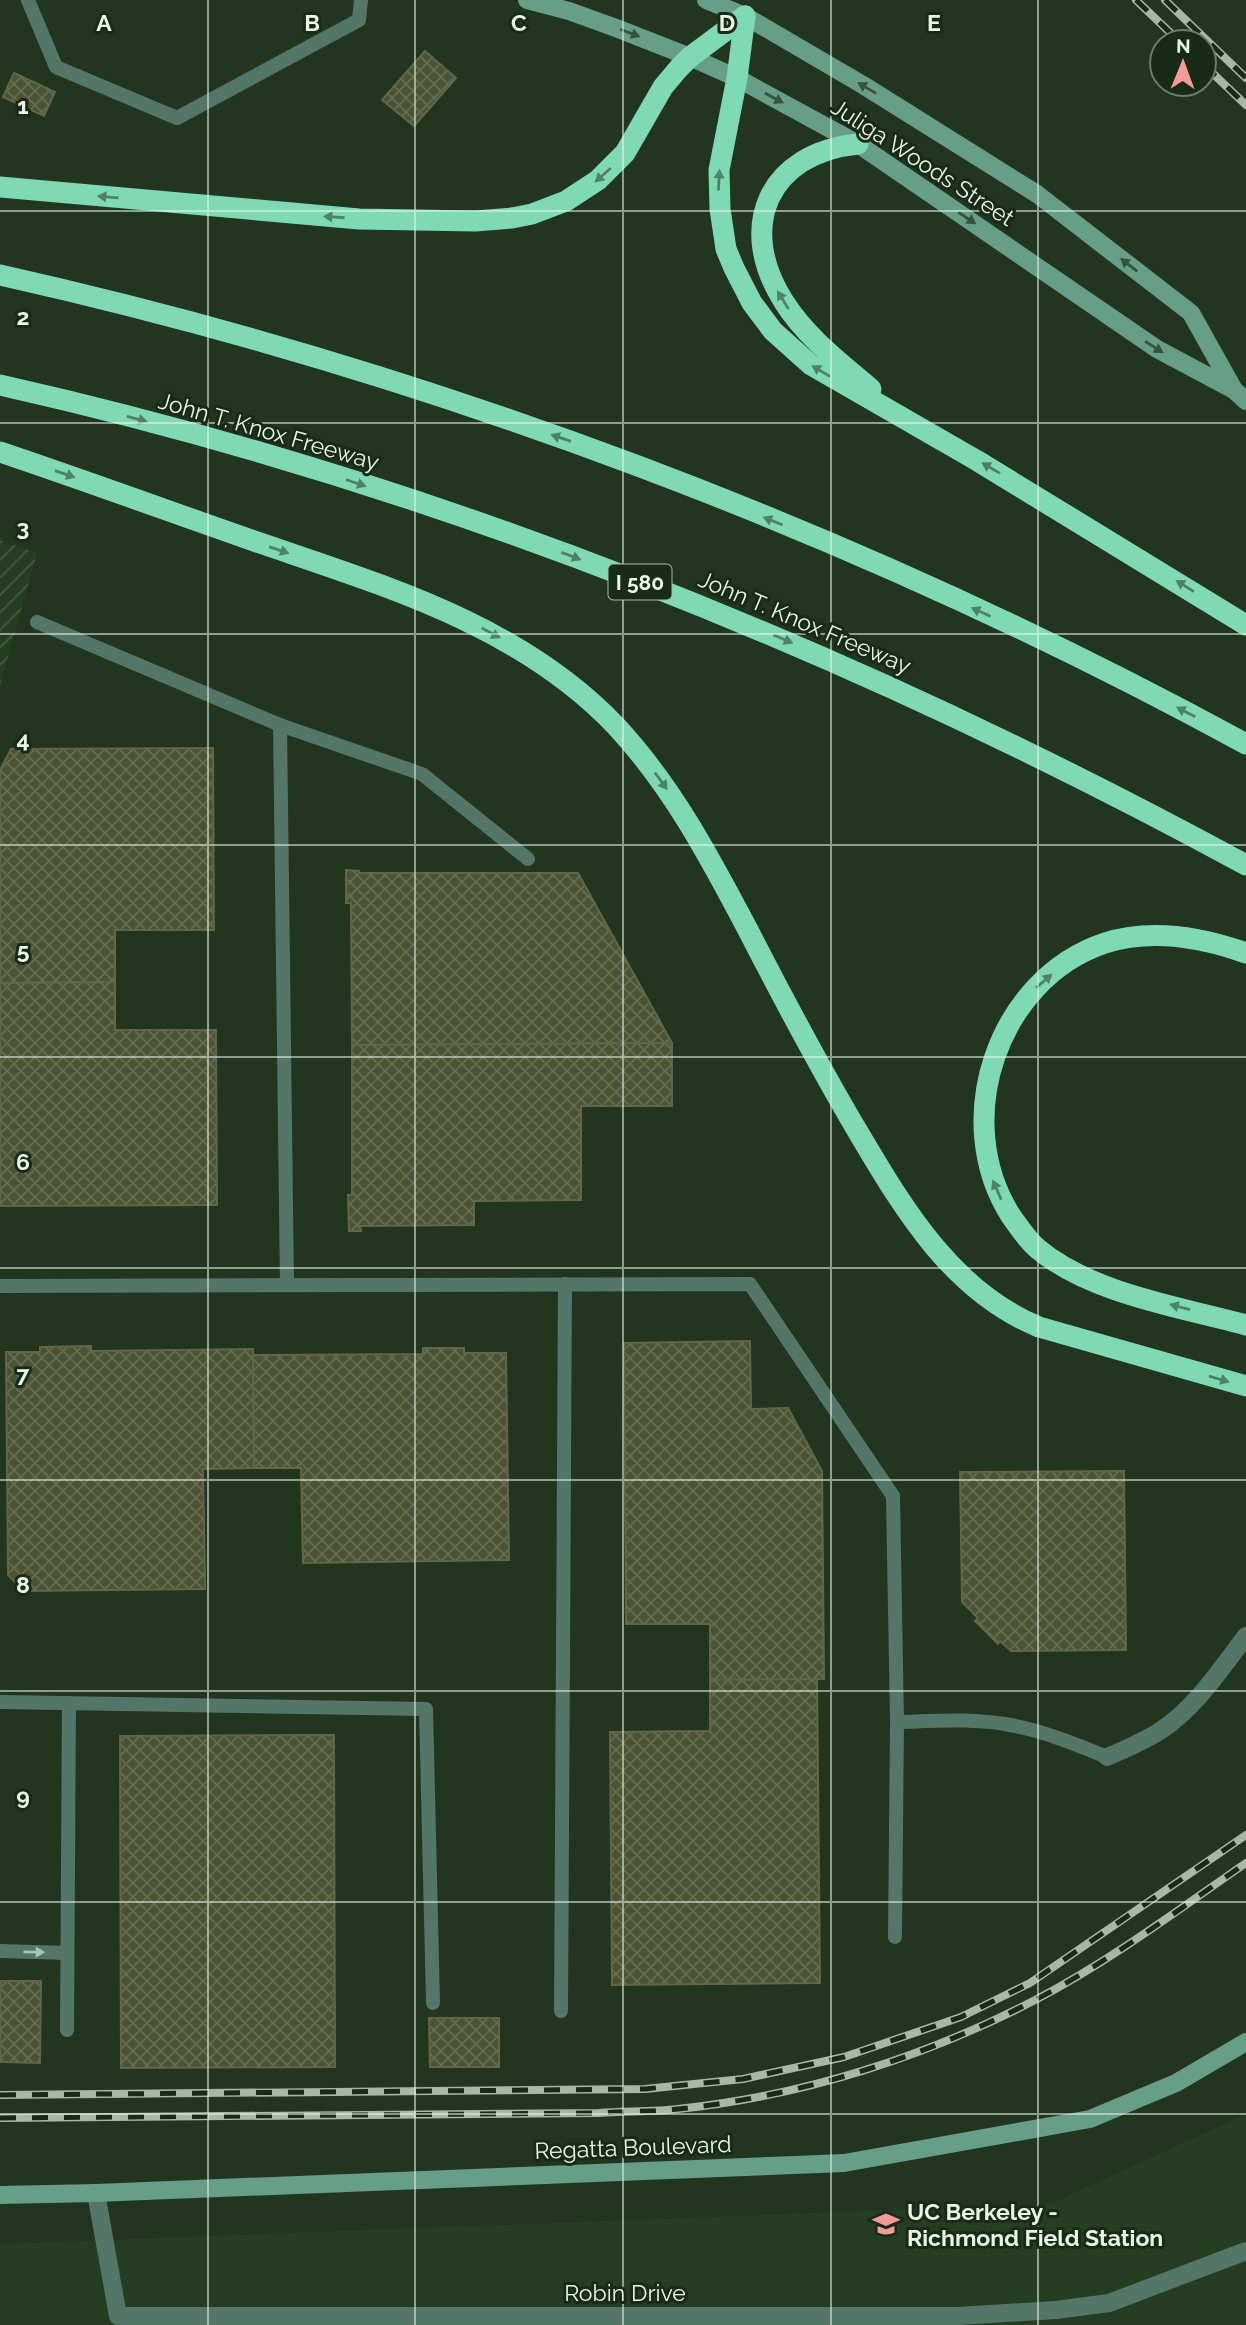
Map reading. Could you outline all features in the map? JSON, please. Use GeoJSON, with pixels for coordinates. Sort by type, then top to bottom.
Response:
{"type":"FeatureCollection","features":[{"type":"Feature","properties":{"kind":"highway"},"geometry":{"type":"LineString","coordinates":[[0,187],[359,219],[465,222],[531,214],[566,201],[598,180],[625,153],[663,87],[691,57],[745,16]]}},
{"type":"Feature","properties":{"kind":"highway"},"geometry":{"type":"LineString","coordinates":[[745,16],[737,78],[722,150],[718,190],[722,229],[734,268],[763,318],[797,354],[826,374],[902,416],[1176,580],[1246,625]]}},
{"type":"Feature","properties":{"kind":"highway"},"geometry":{"type":"LineString","coordinates":[[858,144],[820,152],[789,170],[766,204],[762,246],[771,276],[796,319],[902,416]]}},
{"type":"Feature","properties":{"kind":"highway"},"geometry":{"type":"LineString","coordinates":[[0,275],[124,304],[277,346],[429,393],[580,445],[742,508],[911,580],[1092,664],[1246,744]]}},
{"type":"Feature","properties":{"kind":"highway","name":"John T. Knox Freeway"},"geometry":{"type":"LineString","coordinates":[[0,385],[164,426],[303,466],[479,523],[627,577],[823,656],[967,722],[1062,768],[1246,865]]}},
{"type":"Feature","properties":{"kind":"highway"},"geometry":{"type":"LineString","coordinates":[[0,453],[419,599],[491,633],[558,675],[614,724],[664,785],[705,852],[803,1035],[868,1149],[912,1217],[956,1272],[996,1305],[1038,1327],[1246,1386]]}},
{"type":"Feature","properties":{"kind":"highway"},"geometry":{"type":"LineString","coordinates":[[1246,953],[1215,942],[1160,934],[1106,943],[1081,954],[1034,989],[1015,1014],[991,1065],[985,1093],[984,1122],[992,1178],[1018,1227],[1037,1248],[1062,1267],[1088,1280],[1246,1325]]}},
{"type":"Feature","properties":{"kind":"street","name":"Juliga Woods Street"},"geometry":{"type":"LineString","coordinates":[[527,0],[604,24],[691,57],[737,78],[858,144],[1157,349],[1240,395]]}},
{"type":"Feature","properties":{"kind":"street","name":"Juliga Woods Street"},"geometry":{"type":"LineString","coordinates":[[706,0],[745,16],[926,123],[1037,194],[1191,313],[1240,395]]}},
{"type":"Feature","properties":{"kind":"street"},"geometry":{"type":"LineString","coordinates":[[1107,1757],[1159,1731],[1183,1712],[1205,1690],[1246,1636]]}},
{"type":"Feature","properties":{"kind":"street","name":"Regatta Boulevard"},"geometry":{"type":"LineString","coordinates":[[0,2195],[844,2164],[1090,2119],[1176,2083],[1246,2042]]}},
{"type":"Feature","properties":{"kind":"street","name":"Robin Drive"},"geometry":{"type":"LineString","coordinates":[[96,2193],[118,2320],[903,2321],[1056,2310],[1109,2302],[1246,2251]]}},
{"type":"Feature","properties":{"kind":"lane"},"geometry":{"type":"LineString","coordinates":[[28,0],[56,67],[177,118],[359,20],[361,0]]}},
{"type":"Feature","properties":{"kind":"lane"},"geometry":{"type":"LineString","coordinates":[[37,622],[280,725],[422,774],[528,859]]}},
{"type":"Feature","properties":{"kind":"lane"},"geometry":{"type":"LineString","coordinates":[[280,725],[286,1285]]}},
{"type":"Feature","properties":{"kind":"lane"},"geometry":{"type":"LineString","coordinates":[[561,2011],[565,1284]]}},
{"type":"Feature","properties":{"kind":"lane"},"geometry":{"type":"LineString","coordinates":[[0,1286],[750,1284],[893,1496],[897,1721],[895,1937]]}},
{"type":"Feature","properties":{"kind":"lane"},"geometry":{"type":"LineString","coordinates":[[0,1702],[426,1709],[433,2003]]}},
{"type":"Feature","properties":{"kind":"lane"},"geometry":{"type":"LineString","coordinates":[[67,2030],[69,1703]]}},
{"type":"Feature","properties":{"kind":"lane"},"geometry":{"type":"LineString","coordinates":[[897,1721],[982,1721],[1009,1725],[1065,1740],[1107,1757]]}},
{"type":"Feature","properties":{"kind":"lane"},"geometry":{"type":"LineString","coordinates":[[0,1951],[67,1953]]}},
{"type":"Feature","properties":{"kind":"shaded area"},"geometry":{"type":"Polygon","coordinates":[[[0,540],[37,553],[0,686],[0,540]]]}},
{"type":"Feature","properties":{"kind":"shaded area","name":"UC Berkeley - Richmond Field Station"},"geometry":{"type":"Polygon","coordinates":[[[1246,2114],[1246,2325],[0,2325],[0,2244],[1050,2204],[1246,2114]]]}},
{"type":"Feature","properties":{"kind":"building"},"geometry":{"type":"Polygon","coordinates":[[[425,51],[456,78],[414,126],[382,100],[425,51]]]}},
{"type":"Feature","properties":{"kind":"building"},"geometry":{"type":"Polygon","coordinates":[[[14,73],[55,92],[44,116],[3,97],[14,73]]]}},
{"type":"Feature","properties":{"kind":"building"},"geometry":{"type":"Polygon","coordinates":[[[213,748],[214,930],[115,930],[115,982],[0,983],[0,770],[11,749],[213,748]]]}},
{"type":"Feature","properties":{"kind":"building"},"geometry":{"type":"Polygon","coordinates":[[[346,870],[359,873],[578,873],[672,1043],[352,1045],[351,903],[346,903],[346,870]]]}},
{"type":"Feature","properties":{"kind":"building"},"geometry":{"type":"Polygon","coordinates":[[[115,982],[115,1030],[216,1030],[217,1205],[0,1206],[0,983],[115,982]]]}},
{"type":"Feature","properties":{"kind":"building"},"geometry":{"type":"Polygon","coordinates":[[[672,1043],[672,1106],[581,1106],[581,1200],[474,1201],[474,1225],[360,1226],[361,1231],[349,1231],[348,1195],[352,1195],[352,1045],[672,1043]]]}},
{"type":"Feature","properties":{"kind":"building"},"geometry":{"type":"Polygon","coordinates":[[[750,1341],[751,1409],[788,1408],[822,1471],[824,1679],[710,1680],[710,1624],[626,1624],[624,1343],[750,1341]]]}},
{"type":"Feature","properties":{"kind":"building"},"geometry":{"type":"Polygon","coordinates":[[[91,1346],[91,1351],[253,1349],[254,1468],[203,1469],[205,1589],[24,1591],[8,1575],[6,1352],[40,1352],[40,1347],[91,1346]]]}},
{"type":"Feature","properties":{"kind":"building"},"geometry":{"type":"Polygon","coordinates":[[[423,1348],[464,1348],[464,1353],[506,1353],[509,1560],[303,1563],[301,1468],[254,1468],[253,1355],[423,1354],[423,1348]]]}},
{"type":"Feature","properties":{"kind":"building"},"geometry":{"type":"Polygon","coordinates":[[[1124,1471],[1126,1650],[1011,1651],[1000,1641],[998,1644],[975,1621],[978,1618],[962,1602],[960,1472],[1124,1471]]]}},
{"type":"Feature","properties":{"kind":"building"},"geometry":{"type":"Polygon","coordinates":[[[817,1679],[820,1983],[612,1985],[610,1732],[710,1731],[710,1680],[817,1679]]]}},
{"type":"Feature","properties":{"kind":"building"},"geometry":{"type":"Polygon","coordinates":[[[334,1735],[335,2067],[121,2068],[120,1736],[334,1735]]]}},
{"type":"Feature","properties":{"kind":"building"},"geometry":{"type":"Polygon","coordinates":[[[0,1981],[41,1981],[40,2063],[0,2062],[0,1981]]]}},
{"type":"Feature","properties":{"kind":"building"},"geometry":{"type":"Polygon","coordinates":[[[429,2018],[499,2018],[499,2067],[430,2067],[429,2018]]]}},
{"type":"Feature","properties":{"kind":"railway"},"geometry":{"type":"LineString","coordinates":[[1136,0],[1165,28]]}},
{"type":"Feature","properties":{"kind":"railway"},"geometry":{"type":"LineString","coordinates":[[1165,0],[1246,78]]}},
{"type":"Feature","properties":{"kind":"railway"},"geometry":{"type":"LineString","coordinates":[[1218,78],[1246,105]]}},
{"type":"Feature","properties":{"kind":"railway"},"geometry":{"type":"LineString","coordinates":[[0,2095],[645,2089],[743,2079],[844,2057],[961,2017],[1030,1983],[1246,1835]]}},
{"type":"Feature","properties":{"kind":"railway"},"geometry":{"type":"LineString","coordinates":[[0,2118],[599,2113],[678,2109],[771,2094],[862,2071],[952,2039],[995,2020],[1091,1968],[1246,1863]]}},
{"type":"Feature","properties":{"kind":"place","name":"UC Berkeley - Richmond Field Station"},"geometry":{"type":"Point","coordinates":[886,2224]}}]}
